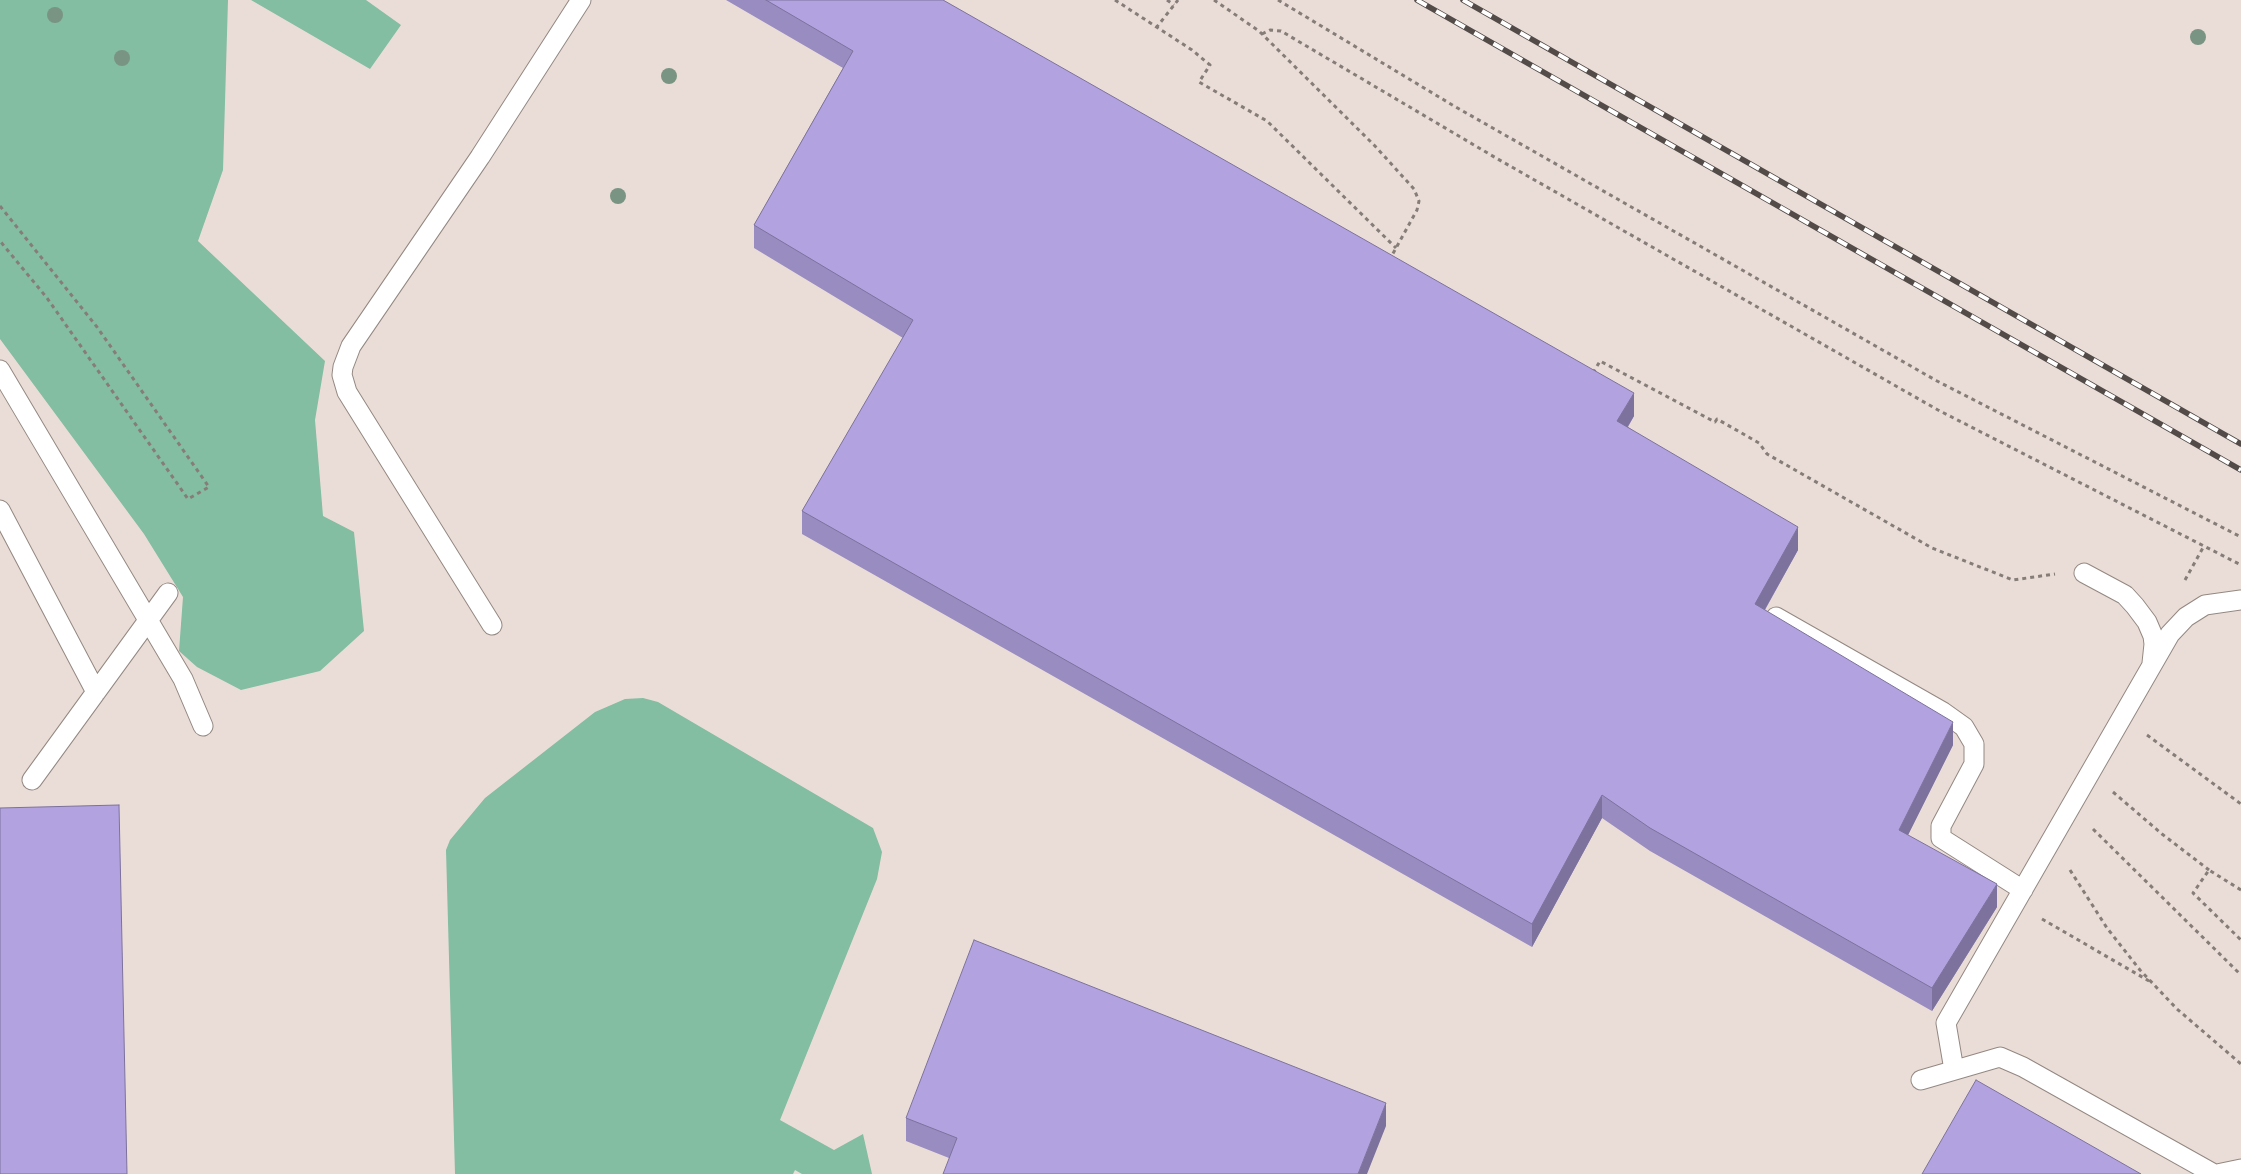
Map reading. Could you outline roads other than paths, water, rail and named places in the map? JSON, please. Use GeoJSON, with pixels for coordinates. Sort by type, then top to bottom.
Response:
{"type":"FeatureCollection","features":[{"type":"Feature","properties":{"kind":"lane"},"geometry":{"type":"LineString","coordinates":[[492,625],[347,392],[342,375],[343,367],[351,346],[480,157],[581,0]]}},
{"type":"Feature","properties":{"kind":"lane"},"geometry":{"type":"LineString","coordinates":[[0,370],[183,678],[203,726]]}},
{"type":"Feature","properties":{"kind":"lane"},"geometry":{"type":"LineString","coordinates":[[0,510],[96,692]]}},
{"type":"Feature","properties":{"kind":"lane"},"geometry":{"type":"LineString","coordinates":[[2084,573],[2125,595],[2147,622],[2154,644],[2152,666]]}},
{"type":"Feature","properties":{"kind":"lane"},"geometry":{"type":"LineString","coordinates":[[32,780],[168,593]]}},
{"type":"Feature","properties":{"kind":"lane"},"geometry":{"type":"LineString","coordinates":[[1954,1070],[1946,1023],[2170,634],[2193,611],[2205,605],[2241,600]]}},
{"type":"Feature","properties":{"kind":"lane"},"geometry":{"type":"LineString","coordinates":[[1767,612],[1943,712],[1964,727],[1974,744],[1974,764],[1941,826],[1941,838],[2019,897]]}},
{"type":"Feature","properties":{"kind":"lane"},"geometry":{"type":"LineString","coordinates":[[1921,1080],[2000,1057],[2215,1174],[2241,1169]]}},
{"type":"Feature","properties":{"kind":"railway"},"geometry":{"type":"LineString","coordinates":[[1417,0],[2241,470]]}},
{"type":"Feature","properties":{"kind":"railway"},"geometry":{"type":"LineString","coordinates":[[1463,0],[2241,444]]}}]}
